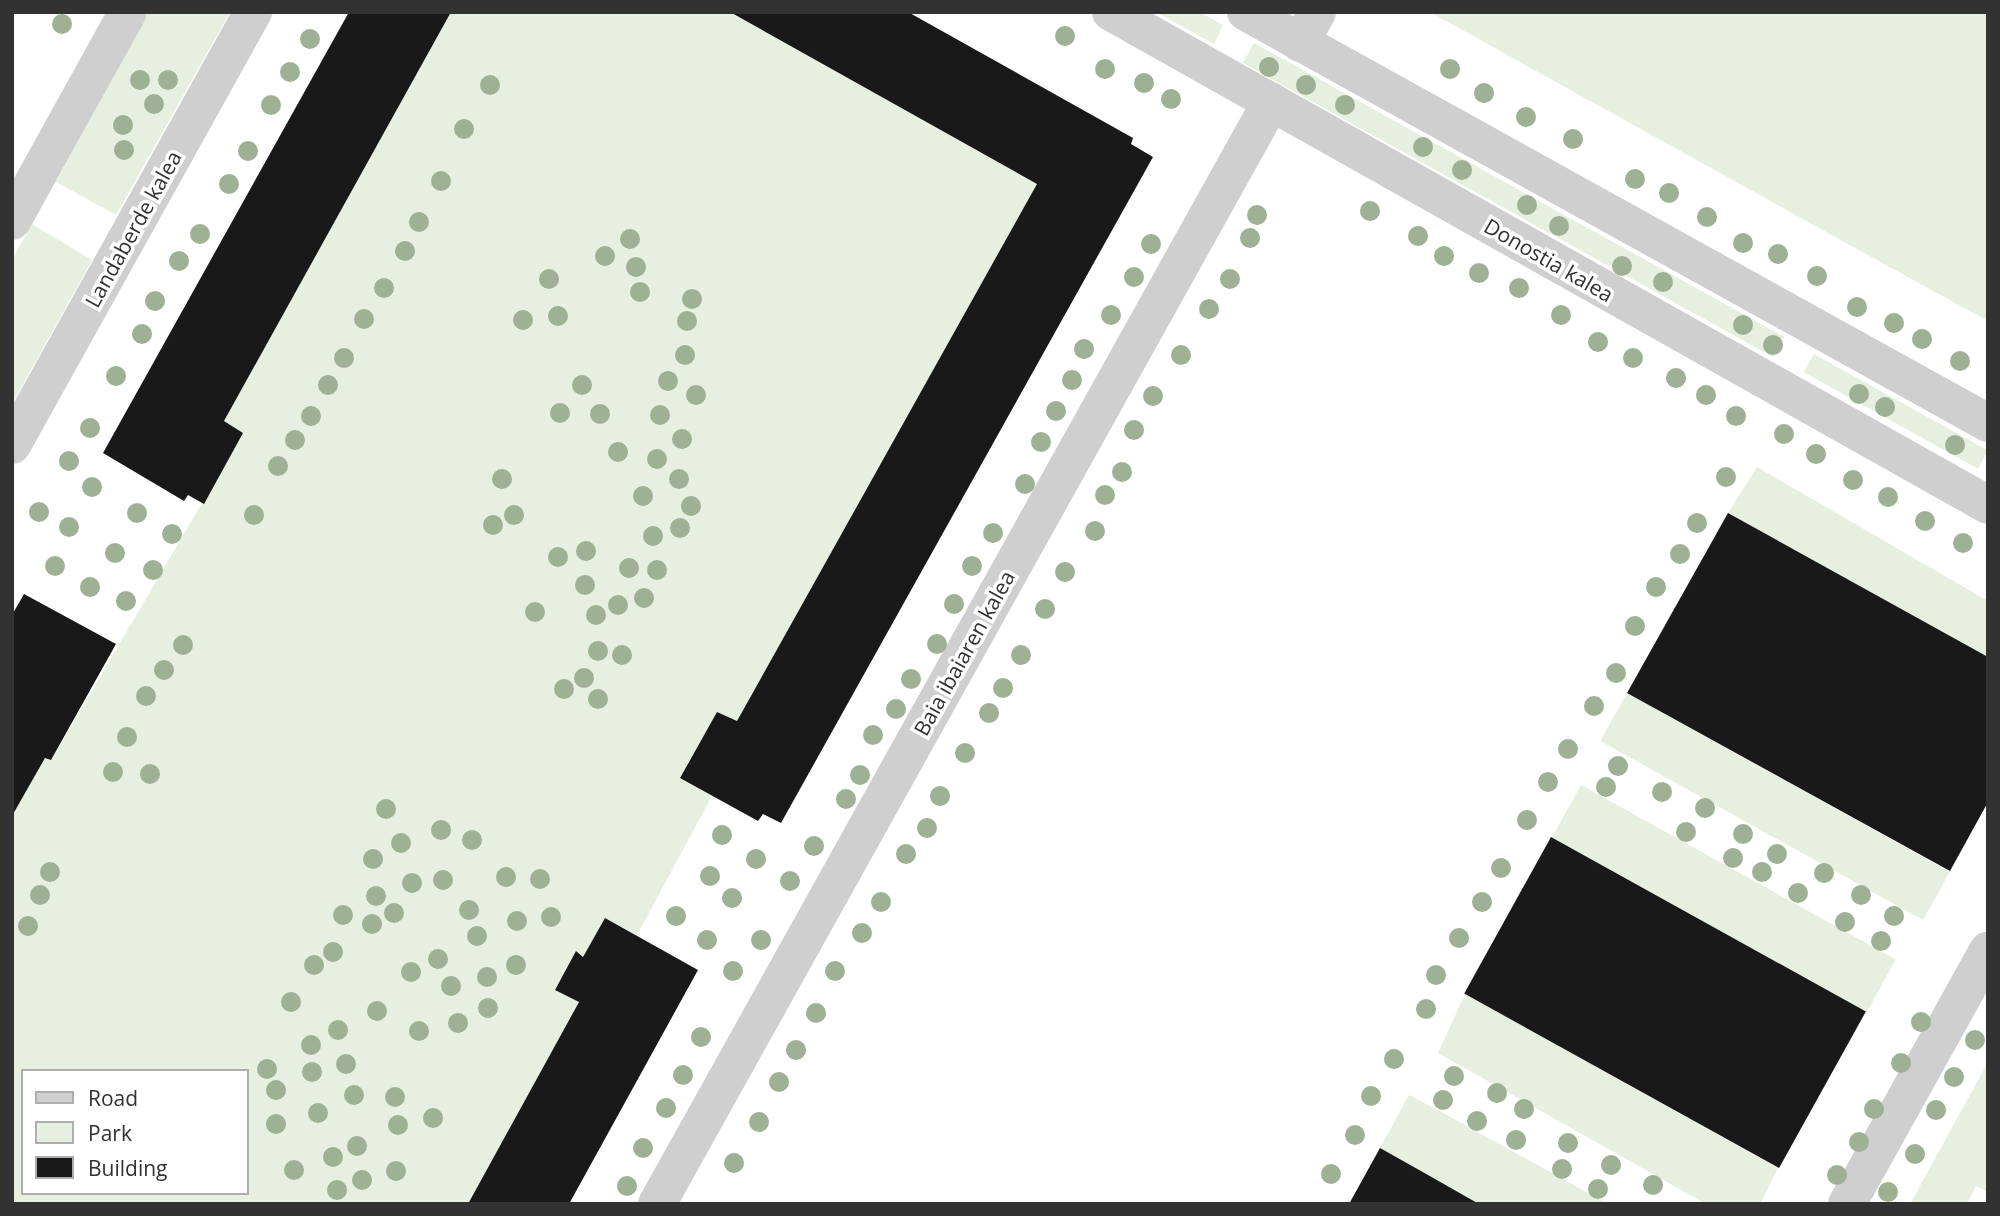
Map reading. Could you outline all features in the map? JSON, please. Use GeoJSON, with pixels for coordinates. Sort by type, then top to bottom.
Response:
{"type":"FeatureCollection","features":[{"type":"Feature","properties":{"kind":"street"},"geometry":{"type":"LineString","coordinates":[[12,221],[128,12]]}},
{"type":"Feature","properties":{"kind":"street","name":"Landaberde kalea"},"geometry":{"type":"LineString","coordinates":[[12,445],[253,12]]}},
{"type":"Feature","properties":{"kind":"street","name":"Donostia kalea"},"geometry":{"type":"LineString","coordinates":[[1111,12],[1988,505]]}},
{"type":"Feature","properties":{"kind":"street"},"geometry":{"type":"LineString","coordinates":[[1246,12],[1309,28],[1988,423]]}},
{"type":"Feature","properties":{"kind":"street","name":"Baia ibaiaren kalea"},"geometry":{"type":"LineString","coordinates":[[657,1204],[1271,102]]}},
{"type":"Feature","properties":{"kind":"street"},"geometry":{"type":"LineString","coordinates":[[1847,1204],[1988,951]]}},
{"type":"Feature","properties":{"kind":"green space"},"geometry":{"type":"Polygon","coordinates":[[[149,12],[230,12],[116,215],[56,182],[149,12]]]}},
{"type":"Feature","properties":{"kind":"green space"},"geometry":{"type":"Polygon","coordinates":[[[451,12],[730,12],[1037,184],[737,721],[717,712],[680,777],[712,796],[637,935],[605,918],[583,957],[577,952],[555,989],[579,1002],[468,1204],[12,1204],[12,816],[45,758],[52,759],[243,433],[224,421],[451,12]]]}},
{"type":"Feature","properties":{"kind":"green space"},"geometry":{"type":"Polygon","coordinates":[[[1156,12],[1199,12],[1223,25],[1214,44],[1156,12]]]}},
{"type":"Feature","properties":{"kind":"green space"},"geometry":{"type":"Polygon","coordinates":[[[1430,12],[1988,12],[1988,321],[1846,243],[1430,12]]]}},
{"type":"Feature","properties":{"kind":"green space"},"geometry":{"type":"Polygon","coordinates":[[[1254,43],[1784,337],[1773,357],[1243,63],[1254,43]]]}},
{"type":"Feature","properties":{"kind":"green space"},"geometry":{"type":"Polygon","coordinates":[[[32,224],[92,260],[12,404],[12,260],[32,224]]]}},
{"type":"Feature","properties":{"kind":"green space"},"geometry":{"type":"Polygon","coordinates":[[[1814,354],[1988,450],[1978,469],[1804,372],[1814,354]]]}},
{"type":"Feature","properties":{"kind":"green space"},"geometry":{"type":"Polygon","coordinates":[[[1757,467],[1988,601],[1988,657],[1728,513],[1757,467]]]}},
{"type":"Feature","properties":{"kind":"green space"},"geometry":{"type":"Polygon","coordinates":[[[1627,693],[1950,872],[1923,920],[1600,741],[1627,693]]]}},
{"type":"Feature","properties":{"kind":"green space"},"geometry":{"type":"Polygon","coordinates":[[[1581,785],[1896,960],[1867,1012],[1552,837],[1581,785]]]}},
{"type":"Feature","properties":{"kind":"green space"},"geometry":{"type":"Polygon","coordinates":[[[1465,994],[1778,1168],[1760,1204],[1706,1204],[1438,1053],[1465,994]]]}},
{"type":"Feature","properties":{"kind":"green space"},"geometry":{"type":"Polygon","coordinates":[[[1988,1062],[1988,1192],[1976,1186],[1967,1204],[1910,1204],[1988,1062]]]}},
{"type":"Feature","properties":{"kind":"green space"},"geometry":{"type":"Polygon","coordinates":[[[1409,1095],[1608,1204],[1480,1204],[1380,1148],[1409,1095]]]}},
{"type":"Feature","properties":{"kind":"building"},"geometry":{"type":"Polygon","coordinates":[[[349,12],[451,12],[224,421],[243,433],[204,504],[188,495],[184,501],[103,453],[349,12]]]}},
{"type":"Feature","properties":{"kind":"building"},"geometry":{"type":"Polygon","coordinates":[[[730,12],[908,12],[1133,138],[1131,144],[1153,157],[781,823],[763,814],[758,821],[680,778],[717,712],[737,721],[1037,184],[730,12]]]}},
{"type":"Feature","properties":{"kind":"building"},"geometry":{"type":"Polygon","coordinates":[[[1728,513],[1988,657],[1988,802],[1950,871],[1627,693],[1728,513]]]}},
{"type":"Feature","properties":{"kind":"building"},"geometry":{"type":"Polygon","coordinates":[[[24,594],[116,644],[51,760],[45,758],[12,816],[12,615],[24,594]]]}},
{"type":"Feature","properties":{"kind":"building"},"geometry":{"type":"Polygon","coordinates":[[[1551,837],[1866,1012],[1779,1168],[1464,994],[1551,837]]]}},
{"type":"Feature","properties":{"kind":"building"},"geometry":{"type":"Polygon","coordinates":[[[605,918],[698,970],[569,1204],[468,1204],[579,1002],[555,990],[576,951],[583,957],[605,918]]]}},
{"type":"Feature","properties":{"kind":"building"},"geometry":{"type":"Polygon","coordinates":[[[1380,1148],[1421,1171],[1479,1204],[1349,1204],[1380,1148]]]}}]}
